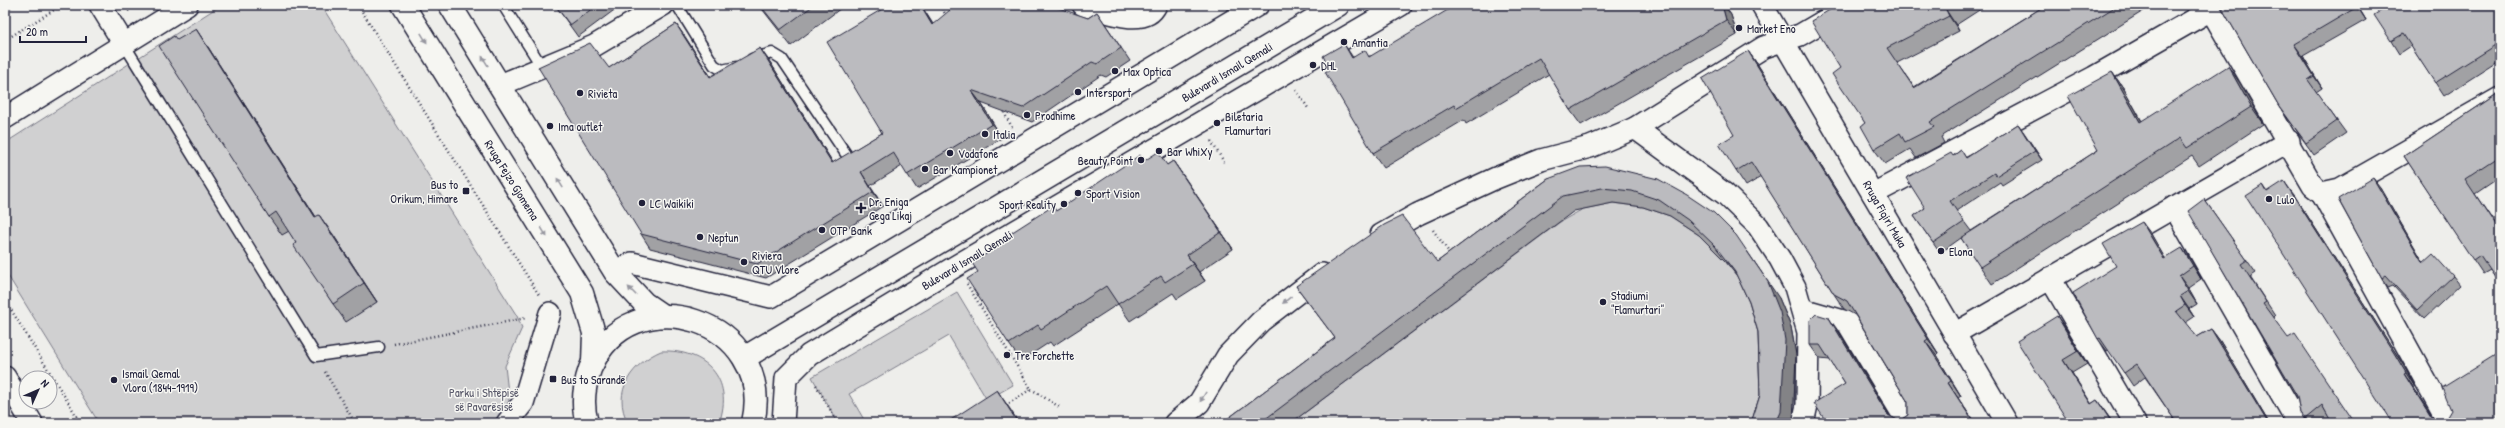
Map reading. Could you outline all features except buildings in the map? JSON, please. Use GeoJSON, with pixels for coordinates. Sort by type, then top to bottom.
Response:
{"type":"FeatureCollection","features":[{"type":"Feature","properties":{"kind":"main road","name":"Rruga Fejzo Gjomema"},"geometry":{"type":"LineString","coordinates":[[403,5],[582,293],[594,333],[593,363]]}},
{"type":"Feature","properties":{"kind":"main road"},"geometry":{"type":"LineString","coordinates":[[450,5],[615,272],[644,303],[662,316]]}},
{"type":"Feature","properties":{"kind":"main road","name":"Bulevardi Ismail Qemali"},"geometry":{"type":"LineString","coordinates":[[744,358],[1338,5]]}},
{"type":"Feature","properties":{"kind":"main road"},"geometry":{"type":"LineString","coordinates":[[571,423],[586,414],[588,376],[593,363],[607,342],[616,334],[638,322],[662,316],[686,317],[709,325],[729,340],[744,358],[755,391],[753,423]]}},
{"type":"Feature","properties":{"kind":"street"},"geometry":{"type":"LineString","coordinates":[[100,5],[124,44]]}},
{"type":"Feature","properties":{"kind":"street"},"geometry":{"type":"LineString","coordinates":[[5,118],[187,5]]}},
{"type":"Feature","properties":{"kind":"street"},"geometry":{"type":"LineString","coordinates":[[500,85],[594,46],[663,5]]}},
{"type":"Feature","properties":{"kind":"street"},"geometry":{"type":"LineString","coordinates":[[1083,5],[1135,18],[1145,16],[1154,10],[1156,5]]}},
{"type":"Feature","properties":{"kind":"street"},"geometry":{"type":"LineString","coordinates":[[615,272],[632,263],[771,297],[1258,5]]}},
{"type":"Feature","properties":{"kind":"street","name":"Bulevardi Ismail Qemali"},"geometry":{"type":"LineString","coordinates":[[783,423],[786,378],[809,355],[956,266],[1401,5]]}},
{"type":"Feature","properties":{"kind":"street","name":"Rruga Fiqiri Muka"},"geometry":{"type":"LineString","coordinates":[[1762,5],[2007,423]]}},
{"type":"Feature","properties":{"kind":"street"},"geometry":{"type":"LineString","coordinates":[[1363,247],[1389,230],[1420,214],[1541,160],[1590,147],[1635,128],[1764,47],[1800,35],[1851,5]]}},
{"type":"Feature","properties":{"kind":"street"},"geometry":{"type":"LineString","coordinates":[[1873,194],[2094,77],[2210,8],[2314,186],[2322,193],[2450,423]]}},
{"type":"Feature","properties":{"kind":"street"},"geometry":{"type":"LineString","coordinates":[[2322,193],[2340,189],[2500,98]]}},
{"type":"Feature","properties":{"kind":"street"},"geometry":{"type":"LineString","coordinates":[[1635,128],[1725,194],[1758,226],[1795,287],[1808,332],[1807,405],[1803,423]]}},
{"type":"Feature","properties":{"kind":"street"},"geometry":{"type":"LineString","coordinates":[[1954,334],[2289,141]]}},
{"type":"Feature","properties":{"kind":"street"},"geometry":{"type":"LineString","coordinates":[[2174,207],[2298,423]]}},
{"type":"Feature","properties":{"kind":"street"},"geometry":{"type":"LineString","coordinates":[[1175,423],[1199,403],[1228,355],[1261,321],[1306,285],[1338,264]]}},
{"type":"Feature","properties":{"kind":"street"},"geometry":{"type":"LineString","coordinates":[[2050,278],[2134,423]]}},
{"type":"Feature","properties":{"kind":"street"},"geometry":{"type":"LineString","coordinates":[[1802,309],[1847,322],[1908,423]]}},
{"type":"Feature","properties":{"kind":"street"},"geometry":{"type":"LineString","coordinates":[[507,423],[523,403],[550,313]]}},
{"type":"Feature","properties":{"kind":"street"},"geometry":{"type":"LineString","coordinates":[[5,377],[32,423]]}},
{"type":"Feature","properties":{"kind":"lane"},"geometry":{"type":"LineString","coordinates":[[503,5],[542,67]]}},
{"type":"Feature","properties":{"kind":"lane"},"geometry":{"type":"LineString","coordinates":[[677,5],[714,65],[722,70],[736,67],[762,55],[772,53],[782,59],[848,156]]}},
{"type":"Feature","properties":{"kind":"lane"},"geometry":{"type":"LineString","coordinates":[[124,44],[316,356],[379,347]]}},
{"type":"Feature","properties":{"kind":"path"},"geometry":{"type":"LineString","coordinates":[[5,40],[62,5]]}},
{"type":"Feature","properties":{"kind":"path"},"geometry":{"type":"LineString","coordinates":[[358,5],[550,313],[379,347]]}},
{"type":"Feature","properties":{"kind":"path"},"geometry":{"type":"LineString","coordinates":[[940,5],[948,18]]}},
{"type":"Feature","properties":{"kind":"path"},"geometry":{"type":"LineString","coordinates":[[1000,106],[1024,146]]}},
{"type":"Feature","properties":{"kind":"path"},"geometry":{"type":"LineString","coordinates":[[1420,214],[1452,256],[1446,261]]}},
{"type":"Feature","properties":{"kind":"path"},"geometry":{"type":"LineString","coordinates":[[956,266],[1031,389],[1061,408]]}},
{"type":"Feature","properties":{"kind":"path"},"geometry":{"type":"LineString","coordinates":[[5,300],[81,423]]}},
{"type":"Feature","properties":{"kind":"path"},"geometry":{"type":"LineString","coordinates":[[316,356],[354,423]]}},
{"type":"Feature","properties":{"kind":"path"},"geometry":{"type":"LineString","coordinates":[[816,386],[838,423]]}},
{"type":"Feature","properties":{"kind":"path"},"geometry":{"type":"LineString","coordinates":[[998,410],[1031,389]]}},
{"type":"Feature","properties":{"kind":"green space","name":"Parku i Shtëpisë së Pavarësisë"},"geometry":{"type":"Polygon","coordinates":[[[221,5],[321,5],[517,316],[522,328],[505,366],[511,419],[514,423],[99,423],[5,271],[5,143],[221,5]]]}},
{"type":"Feature","properties":{"kind":"green space","name":"Stadiumi \"Flamurtari\""},"geometry":{"type":"Polygon","coordinates":[[[1613,203],[1643,207],[1670,216],[1699,235],[1726,262],[1746,288],[1760,317],[1767,423],[1291,423],[1560,222],[1583,209],[1613,203]]]}},
{"type":"Feature","properties":{"kind":"green space"},"geometry":{"type":"Polygon","coordinates":[[[957,292],[1013,385],[987,400],[949,336],[849,394],[866,423],[838,423],[812,377],[957,292]]]}},
{"type":"Feature","properties":{"kind":"green space"},"geometry":{"type":"Polygon","coordinates":[[[661,351],[691,355],[703,361],[712,370],[719,380],[723,393],[723,407],[719,423],[628,423],[623,411],[622,400],[624,389],[628,380],[642,363],[661,351]]]}},
{"type":"Feature","properties":{"kind":"place","name":"Market Eno"},"geometry":{"type":"Point","coordinates":[1739,28]}},
{"type":"Feature","properties":{"kind":"place","name":"Amantia"},"geometry":{"type":"Point","coordinates":[1344,42]}},
{"type":"Feature","properties":{"kind":"place","name":"DHL"},"geometry":{"type":"Point","coordinates":[1313,65]}},
{"type":"Feature","properties":{"kind":"place","name":"Max Optica"},"geometry":{"type":"Point","coordinates":[1115,71]}},
{"type":"Feature","properties":{"kind":"place","name":"Intersport"},"geometry":{"type":"Point","coordinates":[1078,92]}},
{"type":"Feature","properties":{"kind":"place","name":"Rivieta"},"geometry":{"type":"Point","coordinates":[580,93]}},
{"type":"Feature","properties":{"kind":"place","name":"Prodhime"},"geometry":{"type":"Point","coordinates":[1027,115]}},
{"type":"Feature","properties":{"kind":"place","name":"Biletaria Flamurtari"},"geometry":{"type":"Point","coordinates":[1217,123]}},
{"type":"Feature","properties":{"kind":"place","name":"Ima outlet"},"geometry":{"type":"Point","coordinates":[550,126]}},
{"type":"Feature","properties":{"kind":"place","name":"Italia"},"geometry":{"type":"Point","coordinates":[985,134]}},
{"type":"Feature","properties":{"kind":"place","name":"Bar WhiXy"},"geometry":{"type":"Point","coordinates":[1159,151]}},
{"type":"Feature","properties":{"kind":"place","name":"Vodafone"},"geometry":{"type":"Point","coordinates":[950,153]}},
{"type":"Feature","properties":{"kind":"place","name":"Beauty Point"},"geometry":{"type":"Point","coordinates":[1141,160]}},
{"type":"Feature","properties":{"kind":"place","name":"Bar Kampionet"},"geometry":{"type":"Point","coordinates":[925,169]}},
{"type":"Feature","properties":{"kind":"place","name":"Bus to Orikum, Himare"},"geometry":{"type":"Point","coordinates":[466,191]}},
{"type":"Feature","properties":{"kind":"place","name":"Sport Vision"},"geometry":{"type":"Point","coordinates":[1078,193]}},
{"type":"Feature","properties":{"kind":"place","name":"Lulo"},"geometry":{"type":"Point","coordinates":[2269,199]}},
{"type":"Feature","properties":{"kind":"place","name":"LC Waikiki"},"geometry":{"type":"Point","coordinates":[642,203]}},
{"type":"Feature","properties":{"kind":"place","name":"Sport Reality"},"geometry":{"type":"Point","coordinates":[1064,204]}},
{"type":"Feature","properties":{"kind":"place","name":"Dr. Eniga Gega Likaj"},"geometry":{"type":"Point","coordinates":[861,208]}},
{"type":"Feature","properties":{"kind":"place","name":"OTP Bank"},"geometry":{"type":"Point","coordinates":[822,230]}},
{"type":"Feature","properties":{"kind":"place","name":"Neptun"},"geometry":{"type":"Point","coordinates":[700,237]}},
{"type":"Feature","properties":{"kind":"place","name":"Elona"},"geometry":{"type":"Point","coordinates":[1941,251]}},
{"type":"Feature","properties":{"kind":"place","name":"Riviera QTU Vlore"},"geometry":{"type":"Point","coordinates":[744,262]}},
{"type":"Feature","properties":{"kind":"place","name":"Stadiumi \"Flamurtari\""},"geometry":{"type":"Point","coordinates":[1603,302]}},
{"type":"Feature","properties":{"kind":"place","name":"Tre Forchette"},"geometry":{"type":"Point","coordinates":[1007,355]}},
{"type":"Feature","properties":{"kind":"place","name":"Bus to Sarandë"},"geometry":{"type":"Point","coordinates":[553,379]}},
{"type":"Feature","properties":{"kind":"place","name":"Ismail Qemal Vlora (1844-1919)"},"geometry":{"type":"Point","coordinates":[114,380]}}]}
